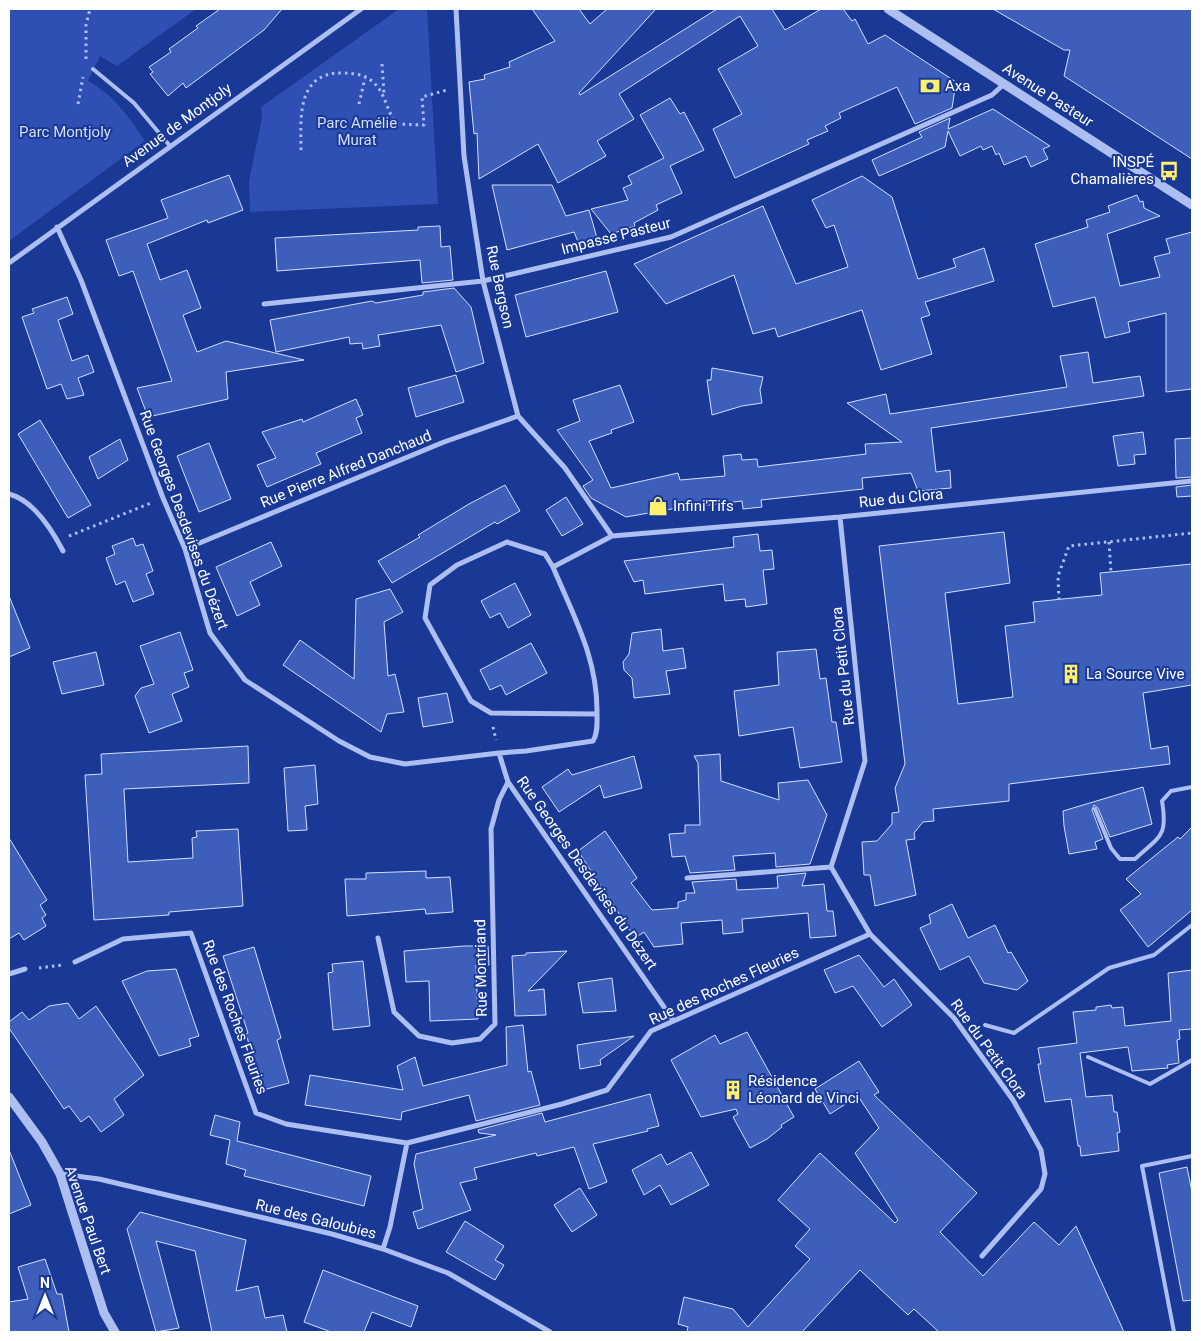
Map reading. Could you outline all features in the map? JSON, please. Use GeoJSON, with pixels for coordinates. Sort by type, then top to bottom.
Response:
{"type":"FeatureCollection","features":[{"type":"Feature","properties":{"kind":"street","name":"Avenue de Montjoly"},"geometry":{"type":"LineString","coordinates":[[9,263],[361,9]]}},
{"type":"Feature","properties":{"kind":"street","name":"Rue Bergson"},"geometry":{"type":"LineString","coordinates":[[456,9],[464,156],[483,281],[518,416],[565,468],[612,536]]}},
{"type":"Feature","properties":{"kind":"street","name":"Avenue Pasteur"},"geometry":{"type":"LineString","coordinates":[[888,9],[1192,205]]}},
{"type":"Feature","properties":{"kind":"street","name":"Impasse Pasteur"},"geometry":{"type":"LineString","coordinates":[[264,304],[483,281],[671,237],[992,95],[1004,84]]}},
{"type":"Feature","properties":{"kind":"street","name":"Rue Georges Desdevises du Dézert"},"geometry":{"type":"LineString","coordinates":[[57,227],[81,280],[163,498],[185,549],[210,633],[245,680],[339,740],[370,757],[405,764],[498,753],[508,782],[673,1020]]}},
{"type":"Feature","properties":{"kind":"street","name":"Rue Pierre Alfred Danchaud"},"geometry":{"type":"LineString","coordinates":[[185,549],[444,442],[518,416]]}},
{"type":"Feature","properties":{"kind":"street","name":"Rue du Clora"},"geometry":{"type":"LineString","coordinates":[[612,536],[840,517],[1192,481]]}},
{"type":"Feature","properties":{"kind":"street"},"geometry":{"type":"LineString","coordinates":[[9,494],[15,495],[39,514],[63,551]]}},
{"type":"Feature","properties":{"kind":"street","name":"Rue du Petit Clora"},"geometry":{"type":"LineString","coordinates":[[840,517],[865,761],[831,867],[870,934],[954,1018],[1013,1100],[1041,1150],[1046,1174],[1041,1189],[982,1256]]}},
{"type":"Feature","properties":{"kind":"street"},"geometry":{"type":"LineString","coordinates":[[553,568],[612,536]]}},
{"type":"Feature","properties":{"kind":"street"},"geometry":{"type":"LineString","coordinates":[[498,753],[526,751],[593,740],[596,736],[597,714],[597,689],[591,656],[553,568],[545,554],[507,542],[457,565],[430,585],[425,618],[471,701],[491,713],[597,714]]}},
{"type":"Feature","properties":{"kind":"street","name":"Rue Montriand"},"geometry":{"type":"LineString","coordinates":[[378,938],[394,1012],[419,1036],[452,1043],[480,1039],[495,1024],[491,829],[499,800],[508,782]]}},
{"type":"Feature","properties":{"kind":"street"},"geometry":{"type":"LineString","coordinates":[[687,878],[831,867]]}},
{"type":"Feature","properties":{"kind":"street","name":"Rue des Roches Fleuries"},"geometry":{"type":"LineString","coordinates":[[75,962],[123,940],[191,934],[256,1112],[286,1124],[407,1143],[562,1104],[607,1090],[651,1031],[870,934]]}},
{"type":"Feature","properties":{"kind":"street"},"geometry":{"type":"LineString","coordinates":[[9,974],[25,969]]}},
{"type":"Feature","properties":{"kind":"street","name":"Avenue Paul Bert"},"geometry":{"type":"LineString","coordinates":[[9,1097],[42,1142],[60,1174],[104,1313],[115,1332]]}},
{"type":"Feature","properties":{"kind":"street"},"geometry":{"type":"LineString","coordinates":[[383,1249],[390,1227],[407,1143]]}},
{"type":"Feature","properties":{"kind":"street","name":"Rue des Galoubies"},"geometry":{"type":"LineString","coordinates":[[60,1174],[99,1179],[332,1234],[383,1249],[448,1273],[550,1332]]}},
{"type":"Feature","properties":{"kind":"lane"},"geometry":{"type":"LineString","coordinates":[[93,69],[134,103],[170,146]]}},
{"type":"Feature","properties":{"kind":"lane"},"geometry":{"type":"LineString","coordinates":[[1095,809],[1111,848],[1120,859],[1134,859],[1160,835],[1166,823],[1162,801],[1171,791],[1192,787]]}},
{"type":"Feature","properties":{"kind":"lane"},"geometry":{"type":"LineString","coordinates":[[985,1026],[1014,1033],[1109,968],[1154,954],[1192,925]]}},
{"type":"Feature","properties":{"kind":"lane"},"geometry":{"type":"LineString","coordinates":[[1088,1057],[1150,1084],[1192,1060]]}},
{"type":"Feature","properties":{"kind":"lane"},"geometry":{"type":"LineString","coordinates":[[1174,1332],[1142,1166],[1192,1156]]}},
{"type":"Feature","properties":{"kind":"path"},"geometry":{"type":"LineString","coordinates":[[86,66],[86,25],[90,9]]}},
{"type":"Feature","properties":{"kind":"path"},"geometry":{"type":"LineString","coordinates":[[382,64],[384,95],[392,118],[397,124],[424,125],[422,97],[459,86]]}},
{"type":"Feature","properties":{"kind":"path"},"geometry":{"type":"LineString","coordinates":[[78,104],[84,73]]}},
{"type":"Feature","properties":{"kind":"path"},"geometry":{"type":"LineString","coordinates":[[302,150],[301,113],[309,85],[328,74],[345,73],[366,77],[384,95]]}},
{"type":"Feature","properties":{"kind":"path"},"geometry":{"type":"LineString","coordinates":[[359,104],[366,77]]}},
{"type":"Feature","properties":{"kind":"path"},"geometry":{"type":"LineString","coordinates":[[57,540],[163,498]]}},
{"type":"Feature","properties":{"kind":"path"},"geometry":{"type":"LineString","coordinates":[[1059,600],[1058,576],[1069,546],[1192,533]]}},
{"type":"Feature","properties":{"kind":"path"},"geometry":{"type":"LineString","coordinates":[[1109,542],[1111,572]]}},
{"type":"Feature","properties":{"kind":"path"},"geometry":{"type":"LineString","coordinates":[[492,723],[496,738]]}},
{"type":"Feature","properties":{"kind":"path"},"geometry":{"type":"LineString","coordinates":[[25,969],[46,968],[75,962]]}},
{"type":"Feature","properties":{"kind":"green space","name":"Parc Montjoly"},"geometry":{"type":"Polygon","coordinates":[[[9,9],[196,9],[117,66],[100,56],[88,81],[113,100],[127,115],[145,141],[9,241],[9,9]]]}},
{"type":"Feature","properties":{"kind":"green space","name":"Parc Amélie Murat"},"geometry":{"type":"Polygon","coordinates":[[[399,9],[427,9],[438,204],[250,212],[249,181],[262,118],[261,107],[399,9]]]}},
{"type":"Feature","properties":{"kind":"building"},"geometry":{"type":"Polygon","coordinates":[[[220,9],[282,9],[264,30],[186,88],[183,83],[168,96],[150,74],[153,72],[149,67],[171,52],[169,49],[220,9]]]}},
{"type":"Feature","properties":{"kind":"building"},"geometry":{"type":"Polygon","coordinates":[[[532,9],[579,9],[590,24],[607,9],[656,9],[579,93],[580,95],[717,9],[772,9],[785,30],[821,9],[843,9],[852,21],[855,19],[868,44],[885,35],[956,82],[952,108],[915,124],[897,87],[839,113],[841,118],[825,126],[828,131],[807,140],[809,144],[735,178],[713,129],[742,114],[718,69],[758,46],[740,16],[619,94],[634,119],[597,141],[606,156],[558,183],[538,144],[479,179],[477,133],[474,134],[469,82],[485,79],[484,75],[510,67],[509,62],[555,41],[532,9]]]}},
{"type":"Feature","properties":{"kind":"building"},"geometry":{"type":"Polygon","coordinates":[[[993,9],[1192,9],[1192,159],[1064,76],[1070,50],[1064,50],[993,9]]]}},
{"type":"Feature","properties":{"kind":"building"},"geometry":{"type":"Polygon","coordinates":[[[670,98],[680,114],[684,112],[704,150],[670,166],[682,193],[656,205],[658,210],[634,223],[635,226],[611,234],[591,209],[628,200],[623,188],[632,184],[628,176],[664,158],[640,115],[670,98]]]}},
{"type":"Feature","properties":{"kind":"building"},"geometry":{"type":"Polygon","coordinates":[[[993,109],[1050,146],[1043,149],[1048,159],[1031,167],[1026,156],[1004,165],[999,153],[996,155],[992,146],[983,150],[981,146],[960,156],[948,131],[945,147],[879,176],[872,160],[922,137],[919,132],[950,118],[948,129],[993,109]]]}},
{"type":"Feature","properties":{"kind":"building"},"geometry":{"type":"Polygon","coordinates":[[[229,175],[243,210],[208,223],[207,220],[147,244],[160,280],[187,270],[201,308],[183,315],[197,352],[226,341],[304,360],[226,372],[228,399],[148,417],[137,388],[172,381],[133,271],[119,276],[106,240],[168,218],[161,200],[229,175]]]}},
{"type":"Feature","properties":{"kind":"building"},"geometry":{"type":"Polygon","coordinates":[[[862,176],[892,197],[918,279],[956,267],[953,259],[984,248],[994,281],[925,302],[930,315],[921,318],[932,354],[881,370],[862,310],[778,337],[775,328],[753,334],[734,275],[666,304],[634,264],[763,206],[796,284],[848,267],[834,225],[826,228],[812,200],[862,176]]]}},
{"type":"Feature","properties":{"kind":"building"},"geometry":{"type":"Polygon","coordinates":[[[492,185],[552,185],[566,216],[589,210],[597,238],[579,244],[574,232],[507,250],[492,185]]]}},
{"type":"Feature","properties":{"kind":"building"},"geometry":{"type":"Polygon","coordinates":[[[1137,195],[1140,202],[1143,201],[1144,208],[1160,216],[1107,234],[1120,286],[1160,277],[1154,257],[1170,253],[1166,239],[1192,232],[1192,389],[1166,392],[1166,313],[1128,322],[1130,332],[1105,338],[1095,297],[1053,307],[1035,244],[1088,227],[1086,220],[1110,212],[1108,206],[1137,195]]]}},
{"type":"Feature","properties":{"kind":"building"},"geometry":{"type":"Polygon","coordinates":[[[440,226],[441,247],[450,246],[453,280],[422,283],[420,260],[277,271],[275,238],[418,230],[418,227],[440,226]]]}},
{"type":"Feature","properties":{"kind":"building"},"geometry":{"type":"Polygon","coordinates":[[[606,271],[618,312],[526,337],[515,295],[606,271]]]}},
{"type":"Feature","properties":{"kind":"building"},"geometry":{"type":"Polygon","coordinates":[[[454,288],[471,307],[484,363],[456,372],[441,325],[378,335],[380,346],[363,349],[362,343],[350,344],[349,337],[276,352],[270,320],[372,301],[376,303],[423,295],[423,292],[454,288]]]}},
{"type":"Feature","properties":{"kind":"building"},"geometry":{"type":"Polygon","coordinates":[[[67,297],[73,314],[58,320],[72,361],[88,355],[94,372],[78,378],[84,395],[67,399],[61,384],[47,389],[22,317],[34,313],[32,309],[67,297]]]}},
{"type":"Feature","properties":{"kind":"building"},"geometry":{"type":"Polygon","coordinates":[[[1088,352],[1093,383],[1140,376],[1144,396],[931,428],[936,472],[950,470],[951,488],[918,491],[911,473],[862,478],[863,489],[761,500],[762,507],[743,509],[742,501],[700,506],[700,504],[626,517],[591,498],[583,486],[593,480],[557,430],[580,421],[573,400],[620,385],[634,422],[611,430],[612,433],[589,441],[611,488],[678,473],[680,480],[725,476],[723,456],[741,454],[742,460],[757,459],[758,467],[866,454],[865,444],[902,442],[847,403],[886,394],[890,414],[1067,387],[1060,356],[1088,352]]]}},
{"type":"Feature","properties":{"kind":"building"},"geometry":{"type":"Polygon","coordinates":[[[712,368],[763,377],[760,390],[762,403],[742,406],[712,415],[707,380],[711,380],[712,368]]]}},
{"type":"Feature","properties":{"kind":"building"},"geometry":{"type":"Polygon","coordinates":[[[456,375],[464,402],[416,417],[408,388],[456,375]]]}},
{"type":"Feature","properties":{"kind":"building"},"geometry":{"type":"Polygon","coordinates":[[[356,399],[363,415],[356,418],[362,433],[316,453],[321,464],[267,487],[257,465],[276,458],[262,432],[302,419],[303,422],[356,399]]]}},
{"type":"Feature","properties":{"kind":"building"},"geometry":{"type":"Polygon","coordinates":[[[40,420],[91,505],[68,518],[18,434],[40,420]]]}},
{"type":"Feature","properties":{"kind":"building"},"geometry":{"type":"Polygon","coordinates":[[[1143,432],[1146,454],[1134,455],[1135,464],[1118,466],[1113,436],[1143,432]]]}},
{"type":"Feature","properties":{"kind":"building"},"geometry":{"type":"Polygon","coordinates":[[[1192,438],[1192,477],[1176,478],[1175,439],[1192,438]]]}},
{"type":"Feature","properties":{"kind":"building"},"geometry":{"type":"Polygon","coordinates":[[[120,439],[128,460],[98,479],[89,457],[120,439]]]}},
{"type":"Feature","properties":{"kind":"building"},"geometry":{"type":"Polygon","coordinates":[[[209,443],[231,499],[199,512],[177,456],[209,443]]]}},
{"type":"Feature","properties":{"kind":"building"},"geometry":{"type":"Polygon","coordinates":[[[505,485],[520,511],[497,524],[495,522],[392,583],[378,561],[420,537],[418,535],[469,504],[505,485]]]}},
{"type":"Feature","properties":{"kind":"building"},"geometry":{"type":"Polygon","coordinates":[[[1192,485],[1192,496],[1177,497],[1176,487],[1192,485]]]}},
{"type":"Feature","properties":{"kind":"building"},"geometry":{"type":"Polygon","coordinates":[[[566,497],[583,524],[562,536],[546,510],[566,497]]]}},
{"type":"Feature","properties":{"kind":"building","name":"La Source Vive"},"geometry":{"type":"Polygon","coordinates":[[[1004,532],[1010,583],[945,593],[958,704],[1013,697],[1005,626],[1035,622],[1033,602],[1102,595],[1100,573],[1192,564],[1192,685],[1143,693],[1151,749],[1168,746],[1170,764],[1009,784],[1009,801],[933,809],[934,821],[923,822],[914,833],[915,839],[906,840],[916,895],[875,906],[870,875],[864,875],[862,842],[877,841],[892,824],[892,813],[899,812],[895,788],[905,764],[879,546],[1004,532]]]}},
{"type":"Feature","properties":{"kind":"building"},"geometry":{"type":"Polygon","coordinates":[[[758,534],[760,551],[772,550],[774,569],[763,570],[767,604],[746,607],[745,599],[725,601],[723,584],[645,594],[643,580],[634,582],[624,561],[734,547],[733,537],[758,534]]]}},
{"type":"Feature","properties":{"kind":"building"},"geometry":{"type":"Polygon","coordinates":[[[133,538],[136,546],[143,544],[153,571],[146,574],[154,594],[133,602],[125,581],[116,585],[106,558],[115,554],[112,546],[133,538]]]}},
{"type":"Feature","properties":{"kind":"building"},"geometry":{"type":"Polygon","coordinates":[[[271,542],[282,566],[250,582],[260,605],[237,616],[216,567],[271,542]]]}},
{"type":"Feature","properties":{"kind":"building"},"geometry":{"type":"Polygon","coordinates":[[[515,583],[531,615],[508,628],[500,613],[490,618],[481,601],[515,583]]]}},
{"type":"Feature","properties":{"kind":"building"},"geometry":{"type":"Polygon","coordinates":[[[390,589],[403,612],[384,622],[388,676],[395,674],[404,712],[387,714],[381,732],[283,665],[300,640],[354,679],[356,599],[390,589]]]}},
{"type":"Feature","properties":{"kind":"building"},"geometry":{"type":"Polygon","coordinates":[[[9,596],[30,648],[9,657],[9,596]]]}},
{"type":"Feature","properties":{"kind":"building"},"geometry":{"type":"Polygon","coordinates":[[[661,629],[663,651],[683,648],[686,668],[666,671],[670,694],[634,698],[632,678],[624,670],[623,662],[629,654],[632,633],[661,629]]]}},
{"type":"Feature","properties":{"kind":"building"},"geometry":{"type":"Polygon","coordinates":[[[180,632],[193,670],[184,673],[189,687],[172,694],[182,721],[149,733],[135,696],[141,688],[154,684],[140,646],[180,632]]]}},
{"type":"Feature","properties":{"kind":"building"},"geometry":{"type":"Polygon","coordinates":[[[531,643],[547,673],[506,695],[501,685],[490,690],[480,670],[531,643]]]}},
{"type":"Feature","properties":{"kind":"building"},"geometry":{"type":"Polygon","coordinates":[[[816,649],[820,679],[826,678],[832,722],[836,722],[842,762],[800,768],[793,727],[739,736],[734,691],[779,685],[777,652],[816,649]]]}},
{"type":"Feature","properties":{"kind":"building"},"geometry":{"type":"Polygon","coordinates":[[[96,652],[104,685],[62,694],[53,662],[96,652]]]}},
{"type":"Feature","properties":{"kind":"building"},"geometry":{"type":"Polygon","coordinates":[[[447,693],[453,722],[423,727],[418,698],[447,693]]]}},
{"type":"Feature","properties":{"kind":"building"},"geometry":{"type":"Polygon","coordinates":[[[248,746],[249,783],[124,789],[128,862],[193,858],[192,838],[197,837],[196,831],[238,829],[243,906],[169,912],[169,915],[94,920],[85,775],[102,774],[101,754],[248,746]]]}},
{"type":"Feature","properties":{"kind":"building"},"geometry":{"type":"Polygon","coordinates":[[[720,754],[721,781],[779,800],[778,783],[808,780],[827,815],[810,864],[776,867],[775,853],[733,856],[735,870],[690,873],[685,856],[672,857],[669,834],[685,833],[685,825],[700,825],[698,763],[694,756],[720,754]]]}},
{"type":"Feature","properties":{"kind":"building"},"geometry":{"type":"Polygon","coordinates":[[[634,756],[642,788],[604,798],[600,785],[559,812],[542,787],[568,769],[572,775],[634,756]]]}},
{"type":"Feature","properties":{"kind":"building"},"geometry":{"type":"Polygon","coordinates":[[[315,765],[318,804],[305,806],[307,830],[288,831],[284,768],[315,765]]]}},
{"type":"Feature","properties":{"kind":"building"},"geometry":{"type":"Polygon","coordinates":[[[1143,787],[1152,824],[1110,837],[1098,808],[1094,805],[1092,810],[1103,839],[1095,842],[1097,849],[1069,854],[1063,811],[1143,787]]]}},
{"type":"Feature","properties":{"kind":"building"},"geometry":{"type":"Polygon","coordinates":[[[1192,827],[1192,910],[1148,947],[1120,910],[1141,894],[1126,879],[1178,837],[1180,839],[1192,827]]]}},
{"type":"Feature","properties":{"kind":"building"},"geometry":{"type":"Polygon","coordinates":[[[605,831],[637,878],[631,883],[652,910],[678,908],[678,902],[686,900],[686,893],[695,893],[692,882],[736,879],[737,890],[778,888],[777,876],[806,873],[802,886],[824,884],[827,911],[833,911],[836,936],[810,938],[808,913],[742,919],[743,932],[723,934],[722,920],[681,923],[683,944],[654,947],[644,932],[635,938],[578,851],[605,831]]]}},
{"type":"Feature","properties":{"kind":"building"},"geometry":{"type":"Polygon","coordinates":[[[9,838],[47,900],[40,905],[46,915],[42,918],[46,926],[24,940],[19,933],[9,939],[9,838]]]}},
{"type":"Feature","properties":{"kind":"building"},"geometry":{"type":"Polygon","coordinates":[[[426,871],[426,878],[450,877],[453,912],[426,914],[425,909],[347,916],[345,879],[366,879],[366,873],[426,871]]]}},
{"type":"Feature","properties":{"kind":"building"},"geometry":{"type":"Polygon","coordinates":[[[952,904],[968,938],[995,925],[1008,953],[1011,952],[1028,981],[1017,990],[984,983],[969,956],[940,970],[920,928],[931,923],[929,915],[952,904]]]}},
{"type":"Feature","properties":{"kind":"building"},"geometry":{"type":"Polygon","coordinates":[[[488,946],[489,965],[476,965],[478,1019],[430,1021],[429,981],[406,982],[404,951],[488,946]]]}},
{"type":"Feature","properties":{"kind":"building"},"geometry":{"type":"Polygon","coordinates":[[[254,947],[281,1038],[277,1040],[289,1083],[263,1090],[246,1034],[248,1033],[223,956],[254,947]]]}},
{"type":"Feature","properties":{"kind":"building"},"geometry":{"type":"Polygon","coordinates":[[[567,951],[528,991],[544,989],[546,1015],[515,1016],[512,956],[526,955],[526,953],[567,951]]]}},
{"type":"Feature","properties":{"kind":"building"},"geometry":{"type":"Polygon","coordinates":[[[859,955],[884,987],[894,979],[912,1005],[882,1027],[853,986],[835,993],[824,970],[859,955]]]}},
{"type":"Feature","properties":{"kind":"building"},"geometry":{"type":"Polygon","coordinates":[[[363,961],[370,1026],[333,1030],[328,973],[333,972],[332,964],[363,961]]]}},
{"type":"Feature","properties":{"kind":"building"},"geometry":{"type":"Polygon","coordinates":[[[176,969],[199,1036],[189,1039],[191,1046],[159,1056],[122,981],[147,971],[176,969]]]}},
{"type":"Feature","properties":{"kind":"building"},"geometry":{"type":"Polygon","coordinates":[[[1192,970],[1192,1029],[1179,1030],[1180,1039],[1177,1040],[1179,1063],[1167,1065],[1168,1068],[1132,1071],[1128,1047],[1080,1053],[1086,1097],[1112,1095],[1114,1112],[1117,1112],[1120,1132],[1117,1133],[1119,1151],[1081,1156],[1071,1099],[1045,1102],[1038,1064],[1041,1064],[1038,1048],[1077,1043],[1073,1012],[1096,1010],[1096,1007],[1111,1005],[1112,1008],[1123,1007],[1125,1026],[1171,1021],[1168,973],[1192,970]]]}},
{"type":"Feature","properties":{"kind":"building"},"geometry":{"type":"Polygon","coordinates":[[[612,978],[616,1011],[583,1013],[578,983],[612,978]]]}},
{"type":"Feature","properties":{"kind":"building"},"geometry":{"type":"Polygon","coordinates":[[[68,1003],[79,1019],[96,1006],[144,1075],[114,1099],[124,1115],[101,1132],[89,1116],[81,1122],[69,1106],[64,1109],[9,1028],[9,1022],[22,1012],[29,1020],[49,1006],[68,1003]]]}},
{"type":"Feature","properties":{"kind":"building"},"geometry":{"type":"Polygon","coordinates":[[[523,1025],[528,1072],[531,1071],[540,1105],[476,1121],[469,1095],[402,1112],[401,1120],[305,1105],[310,1075],[403,1090],[397,1066],[415,1057],[423,1086],[507,1065],[506,1027],[523,1025]]]}},
{"type":"Feature","properties":{"kind":"building","name":"Résidence Léonard de Vinci"},"geometry":{"type":"Polygon","coordinates":[[[747,1032],[794,1117],[781,1125],[782,1127],[767,1139],[750,1148],[733,1117],[738,1114],[736,1109],[701,1117],[671,1060],[715,1035],[720,1044],[747,1032]]]}},
{"type":"Feature","properties":{"kind":"building"},"geometry":{"type":"Polygon","coordinates":[[[634,1036],[600,1060],[601,1065],[580,1069],[577,1045],[634,1036]]]}},
{"type":"Feature","properties":{"kind":"building"},"geometry":{"type":"Polygon","coordinates":[[[859,1061],[879,1092],[874,1095],[977,1193],[940,1232],[983,1276],[1034,1222],[1059,1245],[1076,1226],[1124,1332],[939,1332],[914,1309],[908,1315],[860,1270],[802,1332],[687,1332],[688,1327],[678,1324],[684,1297],[733,1309],[748,1327],[810,1259],[795,1246],[810,1229],[778,1200],[820,1153],[895,1223],[898,1220],[855,1153],[879,1128],[858,1096],[830,1114],[815,1089],[859,1061]]]}},
{"type":"Feature","properties":{"kind":"building"},"geometry":{"type":"Polygon","coordinates":[[[650,1094],[659,1126],[647,1129],[648,1131],[593,1144],[607,1182],[589,1189],[574,1147],[537,1156],[536,1153],[474,1168],[477,1179],[460,1183],[471,1210],[418,1229],[413,1212],[423,1209],[414,1164],[416,1154],[496,1135],[479,1133],[478,1130],[542,1113],[545,1122],[650,1094]]]}},
{"type":"Feature","properties":{"kind":"building"},"geometry":{"type":"Polygon","coordinates":[[[215,1115],[240,1122],[237,1141],[371,1176],[364,1206],[244,1176],[246,1170],[226,1164],[230,1140],[210,1135],[215,1115]]]}},
{"type":"Feature","properties":{"kind":"building"},"geometry":{"type":"Polygon","coordinates":[[[9,1150],[31,1205],[9,1214],[9,1150]]]}},
{"type":"Feature","properties":{"kind":"building"},"geometry":{"type":"Polygon","coordinates":[[[691,1152],[709,1185],[671,1205],[660,1185],[644,1195],[632,1170],[661,1154],[667,1165],[691,1152]]]}},
{"type":"Feature","properties":{"kind":"building"},"geometry":{"type":"Polygon","coordinates":[[[1187,1167],[1192,1192],[1192,1300],[1183,1301],[1159,1173],[1187,1167]]]}},
{"type":"Feature","properties":{"kind":"building"},"geometry":{"type":"Polygon","coordinates":[[[580,1188],[597,1215],[572,1232],[554,1205],[580,1188]]]}},
{"type":"Feature","properties":{"kind":"building"},"geometry":{"type":"Polygon","coordinates":[[[140,1212],[246,1240],[236,1291],[258,1286],[265,1318],[283,1315],[287,1332],[212,1332],[195,1251],[156,1241],[179,1328],[156,1332],[127,1229],[140,1212]]]}},
{"type":"Feature","properties":{"kind":"building"},"geometry":{"type":"Polygon","coordinates":[[[465,1221],[504,1246],[495,1260],[504,1265],[495,1280],[446,1252],[465,1221]]]}},
{"type":"Feature","properties":{"kind":"building"},"geometry":{"type":"Polygon","coordinates":[[[45,1259],[57,1294],[62,1294],[69,1332],[9,1332],[9,1302],[28,1299],[18,1267],[45,1259]]]}},
{"type":"Feature","properties":{"kind":"building"},"geometry":{"type":"Polygon","coordinates":[[[323,1270],[418,1306],[411,1327],[372,1312],[364,1332],[331,1332],[304,1322],[323,1270]]]}},
{"type":"Feature","properties":{"kind":"place","name":"Axa"},"geometry":{"type":"Point","coordinates":[930,86]}},
{"type":"Feature","properties":{"kind":"place","name":"INSPÉ Chamalières"},"geometry":{"type":"Point","coordinates":[1169,171]}},
{"type":"Feature","properties":{"kind":"place","name":"Infini'Tifs"},"geometry":{"type":"Point","coordinates":[658,506]}},
{"type":"Feature","properties":{"kind":"place","name":"La Source Vive"},"geometry":{"type":"Point","coordinates":[1071,674]}},
{"type":"Feature","properties":{"kind":"place","name":"Résidence Léonard de Vinci"},"geometry":{"type":"Point","coordinates":[733,1090]}}]}
